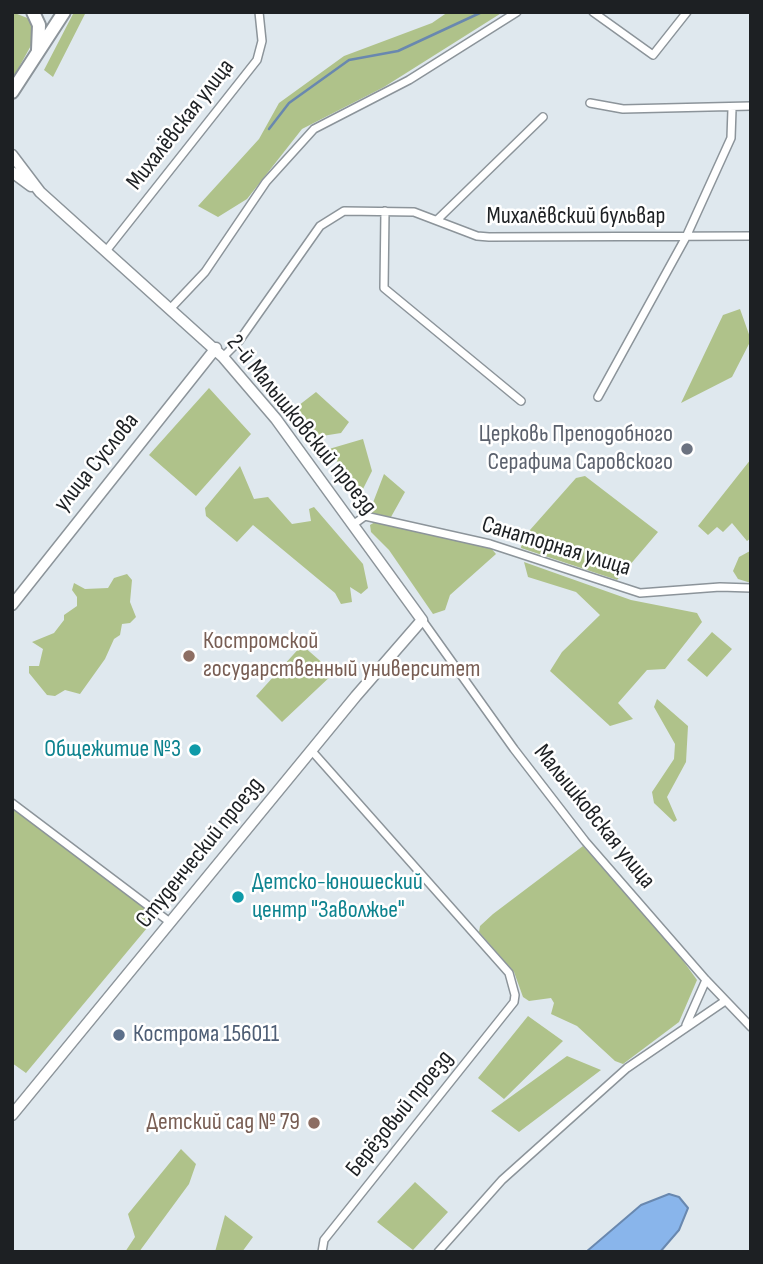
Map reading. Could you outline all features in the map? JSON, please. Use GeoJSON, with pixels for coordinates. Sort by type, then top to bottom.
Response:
{"type":"FeatureCollection","features":[{"type":"Feature","properties":{"kind":"highway"},"geometry":{"type":"LineString","coordinates":[[33,12],[39,26],[37,54]]}},
{"type":"Feature","properties":{"kind":"highway"},"geometry":{"type":"LineString","coordinates":[[12,92],[64,12]]}},
{"type":"Feature","properties":{"kind":"street","name":"Михалёвская улица"},"geometry":{"type":"LineString","coordinates":[[106,251],[257,60],[262,41],[259,12]]}},
{"type":"Feature","properties":{"kind":"street"},"geometry":{"type":"LineString","coordinates":[[170,309],[205,272],[266,182],[314,129],[410,80],[517,12]]}},
{"type":"Feature","properties":{"kind":"street"},"geometry":{"type":"LineString","coordinates":[[593,12],[653,55],[687,12]]}},
{"type":"Feature","properties":{"kind":"street"},"geometry":{"type":"LineString","coordinates":[[590,103],[623,108],[751,106]]}},
{"type":"Feature","properties":{"kind":"street"},"geometry":{"type":"LineString","coordinates":[[598,397],[686,237],[730,138],[732,108]]}},
{"type":"Feature","properties":{"kind":"street"},"geometry":{"type":"LineString","coordinates":[[437,219],[543,117]]}},
{"type":"Feature","properties":{"kind":"street","name":"2-й Малышковский проезд"},"geometry":{"type":"LineString","coordinates":[[12,155],[40,192],[219,353],[274,416],[422,620]]}},
{"type":"Feature","properties":{"kind":"street"},"geometry":{"type":"LineString","coordinates":[[12,172],[40,192]]}},
{"type":"Feature","properties":{"kind":"street","name":"Михалёвский бульвар"},"geometry":{"type":"LineString","coordinates":[[219,353],[239,341],[320,226],[344,211],[414,212],[467,233],[489,237],[751,236]]}},
{"type":"Feature","properties":{"kind":"street"},"geometry":{"type":"LineString","coordinates":[[385,211],[384,289],[521,401]]}},
{"type":"Feature","properties":{"kind":"street","name":"улица Суслова"},"geometry":{"type":"LineString","coordinates":[[12,605],[219,353]]}},
{"type":"Feature","properties":{"kind":"street","name":"Санаторная улица"},"geometry":{"type":"LineString","coordinates":[[354,524],[365,516],[490,544],[640,593],[720,587],[751,589]]}},
{"type":"Feature","properties":{"kind":"street","name":"Студенческий проезд"},"geometry":{"type":"LineString","coordinates":[[12,1115],[311,750],[422,620]]}},
{"type":"Feature","properties":{"kind":"street","name":"Малышковская улица"},"geometry":{"type":"LineString","coordinates":[[422,620],[514,749],[577,830],[724,1001],[751,1027]]}},
{"type":"Feature","properties":{"kind":"street","name":"Берёзовый проезд"},"geometry":{"type":"LineString","coordinates":[[311,750],[509,973],[514,983],[514,1002],[324,1240],[322,1252]]}},
{"type":"Feature","properties":{"kind":"street"},"geometry":{"type":"LineString","coordinates":[[12,803],[171,923]]}},
{"type":"Feature","properties":{"kind":"street"},"geometry":{"type":"LineString","coordinates":[[686,1025],[706,980]]}},
{"type":"Feature","properties":{"kind":"street"},"geometry":{"type":"LineString","coordinates":[[438,1252],[502,1180],[627,1068],[686,1025],[696,1023],[724,1001]]}},
{"type":"Feature","properties":{"kind":"green space"},"geometry":{"type":"Polygon","coordinates":[[[12,12],[30,19],[34,24],[34,40],[12,80],[12,12]]]}},
{"type":"Feature","properties":{"kind":"green space"},"geometry":{"type":"Polygon","coordinates":[[[74,12],[86,12],[53,77],[44,70],[74,12]]]}},
{"type":"Feature","properties":{"kind":"green space"},"geometry":{"type":"Polygon","coordinates":[[[448,12],[503,12],[384,87],[302,129],[247,199],[218,217],[198,206],[259,139],[279,103],[344,56],[432,23],[448,12]]]}},
{"type":"Feature","properties":{"kind":"green space"},"geometry":{"type":"Polygon","coordinates":[[[740,309],[751,340],[732,377],[681,403],[723,315],[740,309]]]}},
{"type":"Feature","properties":{"kind":"green space"},"geometry":{"type":"Polygon","coordinates":[[[209,388],[251,434],[196,496],[149,455],[209,388]]]}},
{"type":"Feature","properties":{"kind":"green space"},"geometry":{"type":"Polygon","coordinates":[[[316,392],[349,422],[341,433],[316,437],[294,409],[316,392]]]}},
{"type":"Feature","properties":{"kind":"green space"},"geometry":{"type":"Polygon","coordinates":[[[363,439],[372,471],[360,495],[329,449],[363,439]]]}},
{"type":"Feature","properties":{"kind":"green space"},"geometry":{"type":"Polygon","coordinates":[[[751,459],[751,538],[747,541],[732,523],[723,532],[717,527],[708,535],[698,526],[751,459]]]}},
{"type":"Feature","properties":{"kind":"green space"},"geometry":{"type":"Polygon","coordinates":[[[240,466],[254,499],[268,497],[292,524],[311,521],[309,509],[314,507],[363,564],[368,588],[361,594],[350,587],[352,602],[341,604],[335,593],[253,525],[237,542],[206,516],[205,508],[240,466]]]}},
{"type":"Feature","properties":{"kind":"green space"},"geometry":{"type":"Polygon","coordinates":[[[384,474],[405,492],[391,517],[369,513],[384,474]]]}},
{"type":"Feature","properties":{"kind":"green space"},"geometry":{"type":"Polygon","coordinates":[[[585,476],[658,532],[617,580],[521,548],[522,539],[576,478],[585,476]]]}},
{"type":"Feature","properties":{"kind":"green space"},"geometry":{"type":"Polygon","coordinates":[[[375,522],[490,547],[496,554],[450,595],[445,610],[433,614],[389,550],[371,532],[370,525],[375,522]]]}},
{"type":"Feature","properties":{"kind":"green space"},"geometry":{"type":"Polygon","coordinates":[[[750,551],[751,583],[738,579],[733,571],[739,557],[750,551]]]}},
{"type":"Feature","properties":{"kind":"green space"},"geometry":{"type":"Polygon","coordinates":[[[524,562],[631,600],[697,613],[702,622],[665,669],[647,670],[618,703],[633,719],[610,726],[550,671],[562,652],[600,615],[576,592],[528,577],[524,562]]]}},
{"type":"Feature","properties":{"kind":"green space"},"geometry":{"type":"Polygon","coordinates":[[[127,574],[132,580],[130,602],[136,617],[130,623],[122,624],[120,635],[114,639],[105,659],[80,694],[65,690],[55,696],[47,695],[29,673],[29,666],[39,666],[43,649],[32,642],[54,633],[64,620],[64,615],[77,606],[77,597],[72,590],[74,583],[85,589],[108,588],[114,578],[127,574]]]}},
{"type":"Feature","properties":{"kind":"green space"},"geometry":{"type":"Polygon","coordinates":[[[712,632],[732,649],[707,677],[687,660],[712,632]]]}},
{"type":"Feature","properties":{"kind":"green space"},"geometry":{"type":"Polygon","coordinates":[[[302,645],[334,673],[282,722],[256,696],[302,645]]]}},
{"type":"Feature","properties":{"kind":"green space"},"geometry":{"type":"Polygon","coordinates":[[[657,699],[688,726],[686,762],[667,797],[677,820],[674,822],[654,803],[652,792],[674,759],[675,744],[654,707],[657,699]]]}},
{"type":"Feature","properties":{"kind":"green space"},"geometry":{"type":"Polygon","coordinates":[[[12,808],[157,916],[26,1073],[12,1063],[12,808]]]}},
{"type":"Feature","properties":{"kind":"green space"},"geometry":{"type":"Polygon","coordinates":[[[583,846],[674,948],[697,980],[679,1022],[623,1064],[615,1061],[577,1026],[551,1014],[554,1003],[551,998],[529,1001],[523,997],[514,972],[479,932],[480,926],[493,914],[583,846]]]}},
{"type":"Feature","properties":{"kind":"green space"},"geometry":{"type":"Polygon","coordinates":[[[528,1016],[563,1041],[504,1099],[478,1078],[528,1016]]]}},
{"type":"Feature","properties":{"kind":"green space"},"geometry":{"type":"Polygon","coordinates":[[[567,1056],[601,1070],[519,1132],[491,1111],[567,1056]]]}},
{"type":"Feature","properties":{"kind":"green space"},"geometry":{"type":"Polygon","coordinates":[[[181,1149],[196,1164],[189,1184],[139,1252],[125,1252],[135,1237],[128,1214],[181,1149]]]}},
{"type":"Feature","properties":{"kind":"green space"},"geometry":{"type":"Polygon","coordinates":[[[415,1182],[448,1212],[413,1250],[377,1222],[415,1182]]]}},
{"type":"Feature","properties":{"kind":"green space"},"geometry":{"type":"Polygon","coordinates":[[[225,1215],[253,1237],[242,1252],[215,1252],[225,1215]]]}},
{"type":"Feature","properties":{"kind":"water"},"geometry":{"type":"Polygon","coordinates":[[[669,1194],[679,1197],[688,1208],[679,1230],[660,1252],[586,1252],[641,1205],[669,1194]]]}},
{"type":"Feature","properties":{"kind":"waterway"},"geometry":{"type":"LineString","coordinates":[[269,129],[289,103],[349,60],[398,51],[482,12]]}},
{"type":"Feature","properties":{"kind":"place","name":"Церковь Преподобного Серафима Саровского"},"geometry":{"type":"Point","coordinates":[687,449]}},
{"type":"Feature","properties":{"kind":"place","name":"Костромской государственный университет"},"geometry":{"type":"Point","coordinates":[189,656]}},
{"type":"Feature","properties":{"kind":"place","name":"Общежитие №3"},"geometry":{"type":"Point","coordinates":[195,750]}},
{"type":"Feature","properties":{"kind":"place","name":"Детско-юношеский центр \"Заволжье\""},"geometry":{"type":"Point","coordinates":[238,897]}},
{"type":"Feature","properties":{"kind":"place","name":"Кострома 156011"},"geometry":{"type":"Point","coordinates":[119,1035]}},
{"type":"Feature","properties":{"kind":"place","name":"Детский сад № 79"},"geometry":{"type":"Point","coordinates":[314,1123]}}]}
